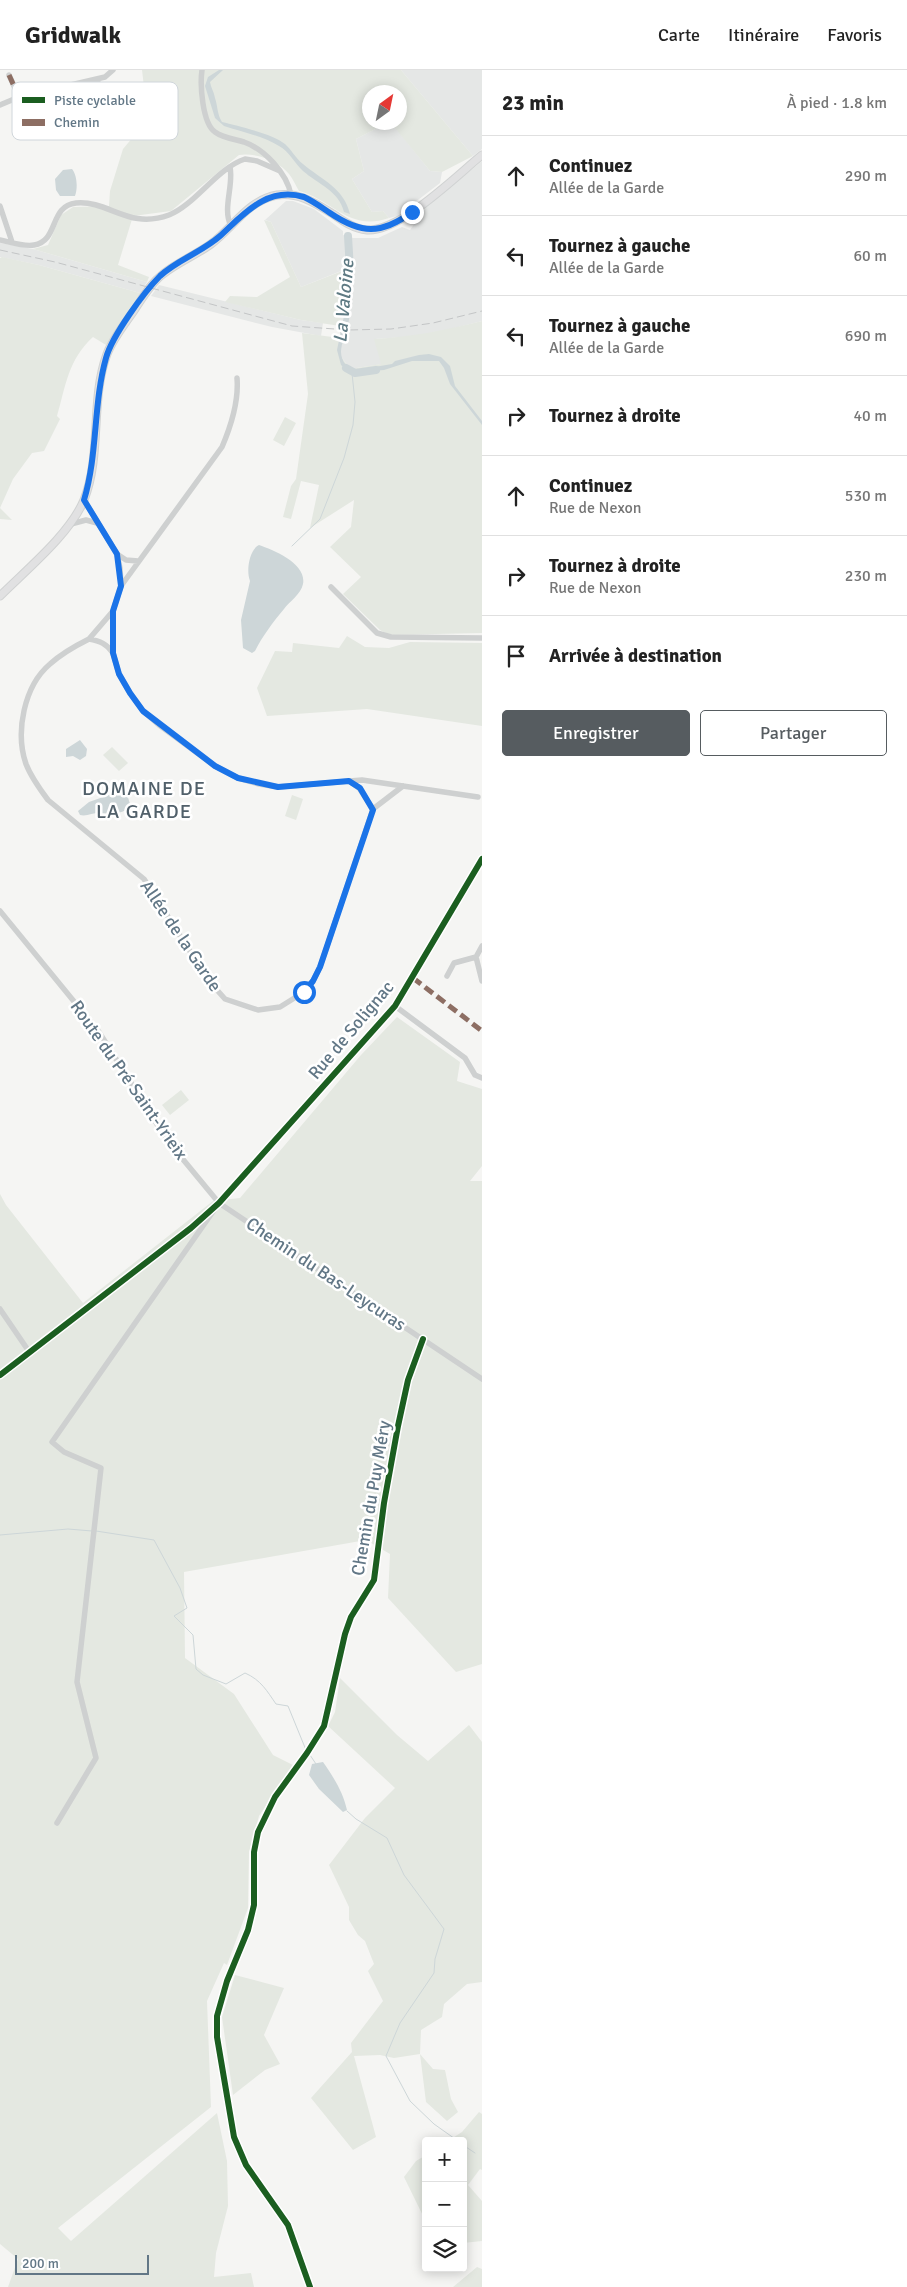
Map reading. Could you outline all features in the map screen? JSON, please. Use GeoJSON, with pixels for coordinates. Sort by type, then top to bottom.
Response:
{"type":"FeatureCollection","features":[{"type":"Feature","properties":{"kind":"main road"},"geometry":{"type":"LineString","coordinates":[[0,596],[71,524],[78,512],[84,500],[91,472],[102,372],[112,344],[144,296],[163,274],[212,244],[250,208],[265,198],[290,195],[310,200],[353,227],[366,230],[379,229],[401,220],[482,155]]}},
{"type":"Feature","properties":{"kind":"street"},"geometry":{"type":"LineString","coordinates":[[84,82],[110,74],[113,70]]}},
{"type":"Feature","properties":{"kind":"street"},"geometry":{"type":"LineString","coordinates":[[202,70],[204,112],[208,125],[215,132],[246,142],[265,155],[280,172],[290,195]]}},
{"type":"Feature","properties":{"kind":"street"},"geometry":{"type":"LineString","coordinates":[[9,75],[12,82]]}},
{"type":"Feature","properties":{"kind":"street"},"geometry":{"type":"LineString","coordinates":[[0,105],[12,100]]}},
{"type":"Feature","properties":{"kind":"street"},"geometry":{"type":"LineString","coordinates":[[0,240],[32,246],[41,244],[52,232],[60,211],[65,206],[75,203],[97,206],[128,218],[154,218],[168,215],[239,161],[251,159],[280,172]]}},
{"type":"Feature","properties":{"kind":"street"},"geometry":{"type":"LineString","coordinates":[[230,167],[232,175],[228,214],[231,226]]}},
{"type":"Feature","properties":{"kind":"street"},"geometry":{"type":"LineString","coordinates":[[0,206],[12,242]]}},
{"type":"Feature","properties":{"kind":"street"},"geometry":{"type":"LineString","coordinates":[[121,586],[222,447],[231,424],[238,390],[237,378]]}},
{"type":"Feature","properties":{"kind":"street","name":"Allée de la Garde"},"geometry":{"type":"LineString","coordinates":[[84,500],[97,524],[105,531],[117,554],[121,586],[113,611],[113,653],[119,674],[143,711],[215,766],[238,778],[278,787],[362,780],[481,798]]}},
{"type":"Feature","properties":{"kind":"street"},"geometry":{"type":"LineString","coordinates":[[78,512],[86,520],[97,524]]}},
{"type":"Feature","properties":{"kind":"street"},"geometry":{"type":"LineString","coordinates":[[71,524],[86,520]]}},
{"type":"Feature","properties":{"kind":"street"},"geometry":{"type":"LineString","coordinates":[[117,554],[126,560],[138,561]]}},
{"type":"Feature","properties":{"kind":"street"},"geometry":{"type":"LineString","coordinates":[[331,587],[377,633],[391,637],[482,638]]}},
{"type":"Feature","properties":{"kind":"street","name":"Allée de la Garde"},"geometry":{"type":"LineString","coordinates":[[113,611],[89,639],[49,664],[32,689],[26,705],[22,726],[26,762],[38,787],[48,800],[144,879],[209,982],[225,999],[247,1008],[270,1009],[288,1003],[304,992],[313,981],[320,967],[373,810]]}},
{"type":"Feature","properties":{"kind":"street"},"geometry":{"type":"LineString","coordinates":[[89,639],[100,641],[109,647],[113,653]]}},
{"type":"Feature","properties":{"kind":"street"},"geometry":{"type":"LineString","coordinates":[[349,781],[360,788],[373,810],[403,786]]}},
{"type":"Feature","properties":{"kind":"street","name":"Rue de Solignac"},"geometry":{"type":"LineString","coordinates":[[219,1203],[395,1006],[482,860]]}},
{"type":"Feature","properties":{"kind":"street","name":"Route du Pré Saint-Yrieix"},"geometry":{"type":"LineString","coordinates":[[0,911],[99,1032],[168,1140],[219,1203]]}},
{"type":"Feature","properties":{"kind":"street"},"geometry":{"type":"LineString","coordinates":[[482,946],[476,957],[482,981]]}},
{"type":"Feature","properties":{"kind":"street"},"geometry":{"type":"LineString","coordinates":[[447,976],[454,963],[476,957]]}},
{"type":"Feature","properties":{"kind":"street"},"geometry":{"type":"LineString","coordinates":[[395,1006],[465,1058],[479,1077]]}},
{"type":"Feature","properties":{"kind":"street"},"geometry":{"type":"LineString","coordinates":[[0,1375],[191,1228],[219,1203]]}},
{"type":"Feature","properties":{"kind":"street"},"geometry":{"type":"LineString","coordinates":[[57,1823],[96,1758],[78,1682],[101,1468],[64,1452],[52,1442],[219,1203]]}},
{"type":"Feature","properties":{"kind":"street","name":"Chemin du Bas-Leycuras"},"geometry":{"type":"LineString","coordinates":[[219,1203],[482,1379]]}},
{"type":"Feature","properties":{"kind":"street"},"geometry":{"type":"LineString","coordinates":[[0,1309],[30,1353]]}},
{"type":"Feature","properties":{"kind":"street","name":"Chemin du Puy Méry"},"geometry":{"type":"LineString","coordinates":[[310,2287],[288,2225],[246,2165],[234,2137],[217,2037],[217,2016],[227,1981],[248,1930],[254,1905],[254,1852],[258,1832],[275,1797],[308,1751],[328,1716],[344,1634],[351,1617],[374,1580],[385,1496],[396,1436],[408,1380],[423,1339]]}},
{"type":"Feature","properties":{"kind":"shaded area"},"geometry":{"type":"Polygon","coordinates":[[[142,70],[401,70],[473,156],[442,172],[430,171],[397,130],[407,130],[407,85],[362,85],[362,130],[373,130],[356,139],[364,171],[352,179],[372,212],[383,211],[389,218],[363,221],[352,218],[311,195],[299,191],[285,169],[273,161],[245,154],[239,155],[171,211],[133,216],[118,265],[149,277],[147,282],[33,249],[48,245],[61,215],[73,207],[109,206],[110,191],[123,149],[131,140],[178,140],[178,82],[143,82],[142,70]]]}},
{"type":"Feature","properties":{"kind":"shaded area"},"geometry":{"type":"Polygon","coordinates":[[[219,70],[223,70],[210,82],[222,122],[280,140],[301,162],[338,191],[343,197],[350,214],[344,212],[333,193],[303,171],[283,148],[259,137],[224,126],[215,118],[205,86],[208,77],[219,70]]]}},
{"type":"Feature","properties":{"kind":"shaded area"},"geometry":{"type":"Polygon","coordinates":[[[401,70],[482,70],[482,149],[473,156],[401,70]]]}},
{"type":"Feature","properties":{"kind":"shaded area"},"geometry":{"type":"Polygon","coordinates":[[[373,130],[398,130],[430,171],[442,172],[440,183],[397,216],[389,218],[383,211],[372,212],[352,179],[364,171],[356,139],[373,130]]]}},
{"type":"Feature","properties":{"kind":"shaded area"},"geometry":{"type":"Polygon","coordinates":[[[482,161],[482,321],[439,332],[375,339],[382,364],[350,369],[340,355],[340,326],[346,269],[301,287],[271,222],[265,220],[286,201],[293,201],[314,209],[343,231],[343,235],[353,238],[378,238],[402,227],[410,230],[426,207],[482,161]]]}},
{"type":"Feature","properties":{"kind":"shaded area"},"geometry":{"type":"Polygon","coordinates":[[[72,169],[76,182],[75,196],[60,196],[56,190],[55,179],[63,170],[72,169]]]}},
{"type":"Feature","properties":{"kind":"shaded area"},"geometry":{"type":"Polygon","coordinates":[[[264,220],[271,222],[301,287],[347,269],[340,326],[301,320],[225,302],[230,296],[257,297],[290,277],[264,220]]]}},
{"type":"Feature","properties":{"kind":"shaded area"},"geometry":{"type":"Polygon","coordinates":[[[0,243],[33,249],[147,282],[140,293],[39,265],[0,257],[0,243]]]}},
{"type":"Feature","properties":{"kind":"shaded area"},"geometry":{"type":"Polygon","coordinates":[[[0,258],[39,265],[140,293],[106,345],[93,337],[78,355],[66,383],[57,416],[60,419],[44,451],[32,453],[13,479],[0,508],[0,258]]]}},
{"type":"Feature","properties":{"kind":"shaded area"},"geometry":{"type":"Polygon","coordinates":[[[348,260],[352,260],[350,310],[341,352],[342,359],[346,364],[357,370],[392,364],[395,361],[419,355],[429,354],[441,357],[450,366],[455,386],[482,421],[482,425],[450,384],[439,361],[412,361],[384,370],[350,373],[341,365],[337,350],[344,316],[348,260]]]}},
{"type":"Feature","properties":{"kind":"shaded area"},"geometry":{"type":"Polygon","coordinates":[[[159,285],[301,320],[323,323],[321,336],[272,327],[151,296],[159,285]]]}},
{"type":"Feature","properties":{"kind":"shaded area"},"geometry":{"type":"Polygon","coordinates":[[[482,321],[482,633],[389,635],[380,630],[343,594],[361,577],[330,547],[351,527],[354,500],[310,528],[319,485],[301,481],[291,519],[283,517],[291,486],[296,479],[308,394],[302,333],[340,338],[340,355],[350,369],[381,364],[374,339],[429,333],[482,321]]]}},
{"type":"Feature","properties":{"kind":"shaded area"},"geometry":{"type":"Polygon","coordinates":[[[285,417],[296,423],[284,446],[273,440],[285,417]]]}},
{"type":"Feature","properties":{"kind":"shaded area"},"geometry":{"type":"Polygon","coordinates":[[[0,508],[12,520],[0,519],[0,508]]]}},
{"type":"Feature","properties":{"kind":"shaded area"},"geometry":{"type":"Polygon","coordinates":[[[259,545],[281,554],[295,564],[303,577],[303,584],[295,598],[286,606],[252,653],[243,648],[241,620],[250,581],[248,572],[249,561],[253,551],[259,545]]]}},
{"type":"Feature","properties":{"kind":"shaded area"},"geometry":{"type":"Polygon","coordinates":[[[347,636],[365,647],[389,648],[410,642],[482,643],[482,726],[367,709],[267,716],[257,688],[275,651],[292,652],[293,643],[339,648],[347,636]]]}},
{"type":"Feature","properties":{"kind":"shaded area"},"geometry":{"type":"Polygon","coordinates":[[[80,740],[87,749],[86,756],[80,760],[73,756],[66,757],[66,749],[80,740]]]}},
{"type":"Feature","properties":{"kind":"shaded area"},"geometry":{"type":"Polygon","coordinates":[[[112,747],[128,763],[119,771],[103,755],[112,747]]]}},
{"type":"Feature","properties":{"kind":"shaded area"},"geometry":{"type":"Polygon","coordinates":[[[123,790],[126,791],[130,804],[122,812],[80,815],[78,811],[89,802],[123,790]]]}},
{"type":"Feature","properties":{"kind":"shaded area"},"geometry":{"type":"Polygon","coordinates":[[[292,795],[303,799],[296,820],[285,816],[292,795]]]}},
{"type":"Feature","properties":{"kind":"shaded area"},"geometry":{"type":"Polygon","coordinates":[[[397,1017],[460,1062],[457,1081],[482,1089],[482,1166],[470,1181],[482,1181],[482,1664],[456,1672],[388,1598],[390,1554],[366,1540],[184,1572],[185,1658],[234,1694],[273,1755],[293,1765],[259,1816],[249,1852],[248,1908],[227,1965],[224,1963],[207,2001],[211,2107],[58,2228],[71,2241],[217,2113],[227,2161],[228,2206],[216,2253],[214,2277],[251,2273],[254,2287],[8,2287],[18,2259],[0,2244],[0,1194],[6,1205],[83,1303],[213,1201],[240,1198],[361,1055],[397,1017]]]}},
{"type":"Feature","properties":{"kind":"shaded area"},"geometry":{"type":"Polygon","coordinates":[[[181,1090],[189,1100],[170,1115],[162,1105],[181,1090]]]}},
{"type":"Feature","properties":{"kind":"shaded area"},"geometry":{"type":"Polygon","coordinates":[[[340,1678],[397,1735],[428,1761],[469,1725],[482,1742],[482,1982],[467,1984],[444,2004],[442,2017],[421,2030],[420,2054],[394,2058],[380,2055],[354,2056],[376,2137],[353,2150],[311,2098],[352,2052],[351,2043],[383,2001],[368,1971],[374,1964],[365,1941],[358,1935],[349,1920],[349,1907],[329,1865],[365,1818],[395,1788],[328,1726],[335,1712],[340,1678]]]}},
{"type":"Feature","properties":{"kind":"shaded area"},"geometry":{"type":"Polygon","coordinates":[[[323,1762],[341,1791],[347,1810],[343,1812],[319,1789],[309,1775],[312,1764],[323,1762]]]}},
{"type":"Feature","properties":{"kind":"shaded area"},"geometry":{"type":"Polygon","coordinates":[[[235,1975],[284,1988],[264,2035],[280,2064],[265,2070],[233,2095],[222,2017],[235,1975]]]}},
{"type":"Feature","properties":{"kind":"shaded area"},"geometry":{"type":"Polygon","coordinates":[[[420,2054],[433,2069],[445,2070],[451,2099],[458,2112],[447,2121],[426,2102],[420,2054]]]}},
{"type":"Feature","properties":{"kind":"shaded area"},"geometry":{"type":"Polygon","coordinates":[[[479,2112],[482,2114],[482,2170],[480,2169],[468,2185],[482,2201],[482,2241],[467,2243],[467,2137],[454,2137],[462,2132],[479,2112]]]}},
{"type":"Feature","properties":{"kind":"shaded area"},"geometry":{"type":"Polygon","coordinates":[[[422,2157],[422,2214],[404,2177],[416,2161],[422,2157]]]}},
{"type":"Feature","properties":{"kind":"shaded area"},"geometry":{"type":"Polygon","coordinates":[[[477,2267],[482,2269],[482,2287],[453,2287],[477,2267]]]}},
{"type":"Feature","properties":{"kind":"waterway","name":"La Valoine"},"geometry":{"type":"LineString","coordinates":[[348,236],[350,270]]}},
{"type":"Feature","properties":{"kind":"waterway","name":"La Valoine"},"geometry":{"type":"LineString","coordinates":[[346,368],[355,373],[376,370]]}},
{"type":"Feature","properties":{"kind":"waterway"},"geometry":{"type":"LineString","coordinates":[[292,546],[320,519],[344,458],[353,425],[355,402],[352,373]]}},
{"type":"Feature","properties":{"kind":"waterway"},"geometry":{"type":"LineString","coordinates":[[0,1535],[68,1529],[92,1531]]}},
{"type":"Feature","properties":{"kind":"waterway"},"geometry":{"type":"LineString","coordinates":[[96,1531],[154,1540],[180,1588],[187,1608],[174,1616],[193,1635],[196,1669],[203,1675],[226,1684],[245,1673],[255,1679],[263,1686],[276,1704],[288,1706],[306,1750]]}},
{"type":"Feature","properties":{"kind":"waterway"},"geometry":{"type":"LineString","coordinates":[[310,1755],[316,1764]]}},
{"type":"Feature","properties":{"kind":"waterway"},"geometry":{"type":"LineString","coordinates":[[347,1811],[356,1819],[387,1838],[404,1875],[444,1929],[435,1959],[434,1973],[400,2023],[386,2056],[410,2101],[434,2124],[452,2137]]}},
{"type":"Feature","properties":{"kind":"waterway"},"geometry":{"type":"LineString","coordinates":[[467,2148],[475,2153]]}},
{"type":"Feature","properties":{"kind":"railway"},"geometry":{"type":"LineString","coordinates":[[0,250],[55,262],[292,326],[349,330],[391,329],[433,323],[482,311]]}},
{"type":"Feature","properties":{"kind":"marked path"},"geometry":{"type":"LineString","coordinates":[[9,75],[12,82]]}},
{"type":"Feature","properties":{"kind":"marked path"},"geometry":{"type":"LineString","coordinates":[[413,978],[482,1031]]}},
{"type":"Feature","properties":{"kind":"cycle path"},"geometry":{"type":"LineString","coordinates":[[0,1375],[191,1228],[219,1203],[395,1006],[482,859]]}},
{"type":"Feature","properties":{"kind":"cycle path"},"geometry":{"type":"LineString","coordinates":[[310,2287],[288,2225],[246,2165],[234,2137],[217,2037],[217,2016],[227,1981],[248,1930],[254,1905],[254,1852],[258,1832],[275,1797],[324,1726],[345,1634],[351,1617],[374,1580],[384,1503],[398,1426],[408,1380],[423,1339]]}},
{"type":"Feature","properties":{"kind":"district","name":"DOMAINE DE LA GARDE"},"geometry":{"type":"Point","coordinates":[144,800]}},
{"type":"Feature","properties":{"kind":"route"},"geometry":{"type":"LineString","coordinates":[[304,992],[313,981],[320,967],[373,810],[369,801],[360,788],[349,781],[278,787],[238,778],[215,766],[143,711],[119,674],[113,653],[113,611],[121,586],[117,554],[105,531],[97,524],[84,500],[91,472],[102,372],[106,356],[133,312],[154,282],[163,274],[212,244],[250,208],[265,198],[272,196],[283,194],[305,198],[343,222],[366,230],[390,226],[412,212]]}}]}
